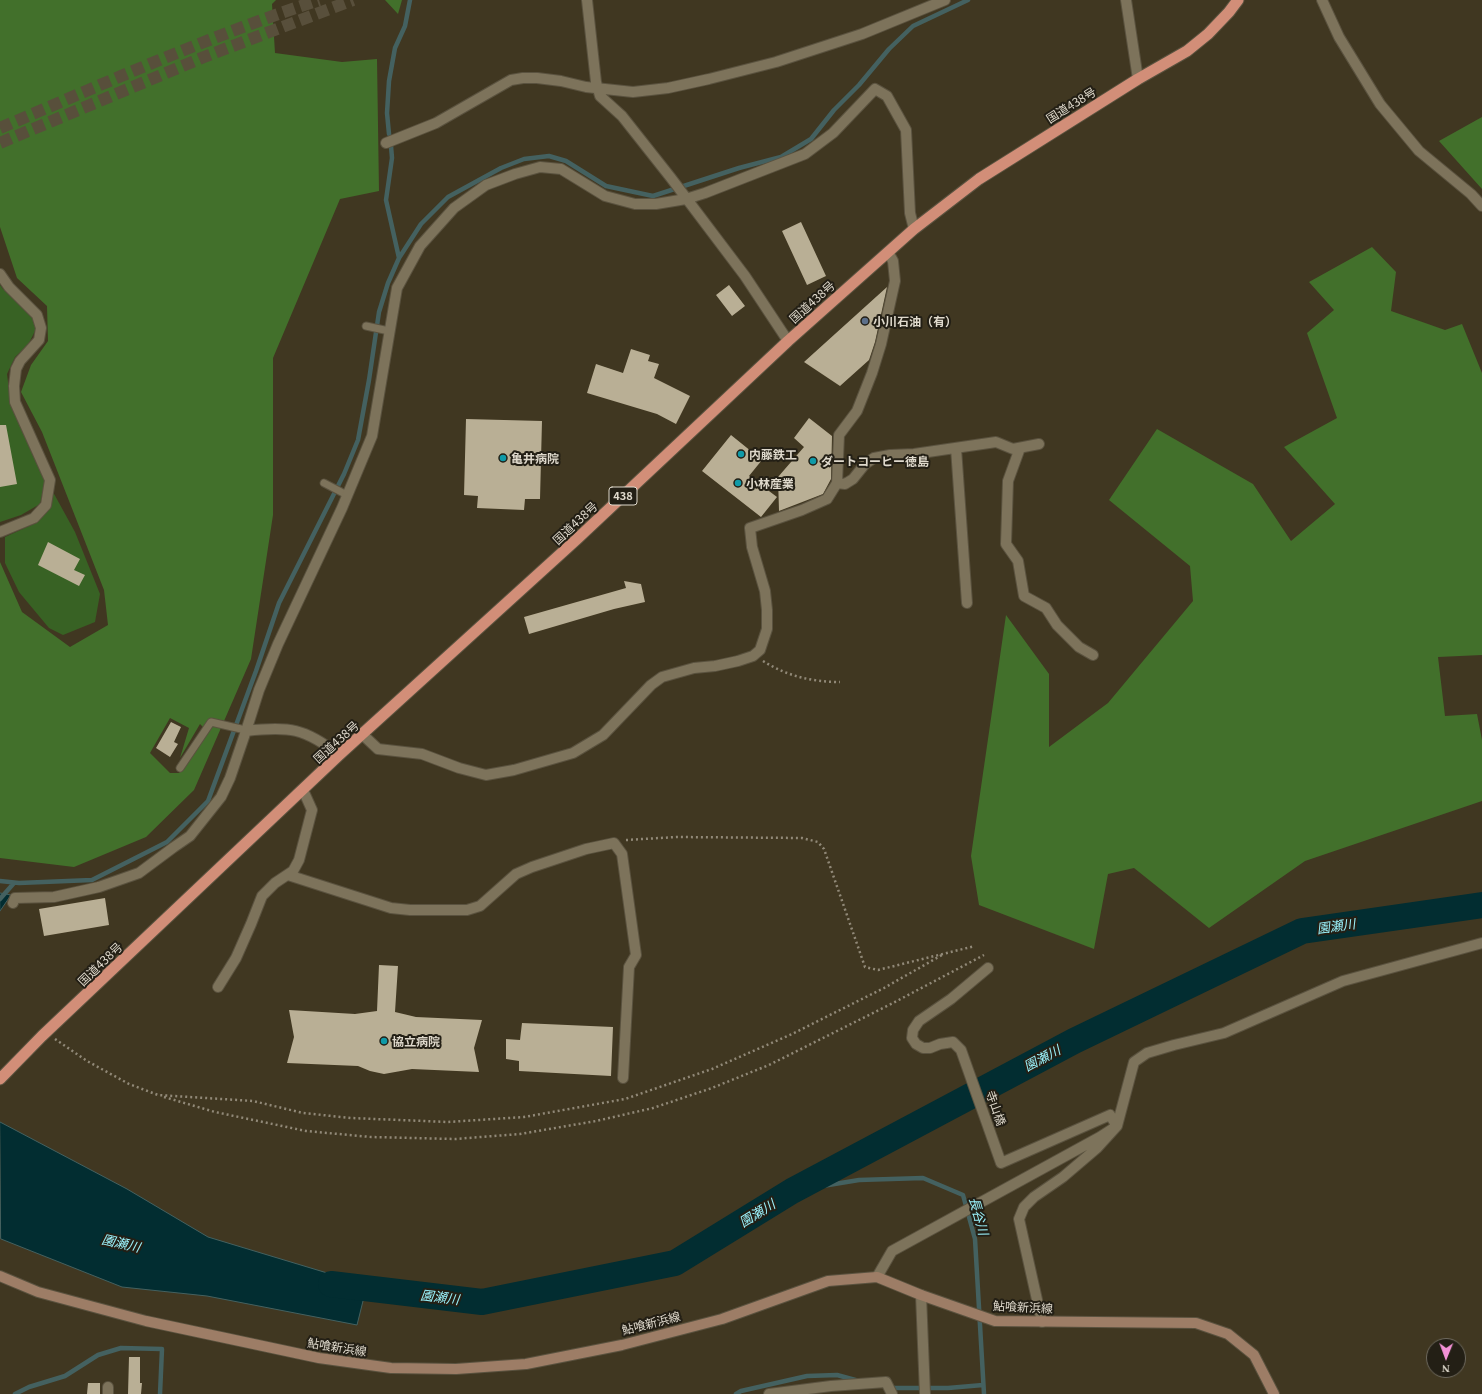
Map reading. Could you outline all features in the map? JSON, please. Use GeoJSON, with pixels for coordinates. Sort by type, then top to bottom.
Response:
{"type":"FeatureCollection","features":[{"type":"Feature","properties":{"kind":"highway","name":"国道438号"},"geometry":{"type":"LineString","coordinates":[[0,1079],[44,1035],[302,790],[577,539],[788,341],[914,229],[979,178],[1138,79],[1187,51],[1208,34],[1238,0]]}},
{"type":"Feature","properties":{"kind":"main road","name":"鮎喰新浜線"},"geometry":{"type":"LineString","coordinates":[[0,1276],[38,1292],[146,1320],[319,1358],[391,1368],[456,1369],[526,1364],[622,1345],[722,1319],[828,1281],[877,1277],[921,1295],[995,1321],[1196,1323],[1228,1334],[1254,1355],[1274,1394]]}},
{"type":"Feature","properties":{"kind":"street"},"geometry":{"type":"LineString","coordinates":[[587,0],[595,78],[600,96],[622,116],[671,178],[745,276],[788,341]]}},
{"type":"Feature","properties":{"kind":"street"},"geometry":{"type":"LineString","coordinates":[[386,143],[436,123],[511,80],[537,78],[598,89],[633,92],[668,88],[776,62],[862,34],[945,0]]}},
{"type":"Feature","properties":{"kind":"street"},"geometry":{"type":"LineString","coordinates":[[1126,0],[1138,79]]}},
{"type":"Feature","properties":{"kind":"street"},"geometry":{"type":"LineString","coordinates":[[1322,0],[1339,37],[1380,104],[1419,151],[1471,194],[1482,206]]}},
{"type":"Feature","properties":{"kind":"street"},"geometry":{"type":"LineString","coordinates":[[13,903],[15,898],[54,896],[99,887],[139,873],[190,836],[221,797],[230,778],[243,730],[278,644],[348,495],[372,436],[397,288],[420,246],[454,208],[486,185],[515,174],[540,168],[561,169],[605,196],[636,204],[656,204],[686,199],[805,154],[832,132],[875,89],[887,96],[906,130],[910,213],[914,229]]}},
{"type":"Feature","properties":{"kind":"street"},"geometry":{"type":"LineString","coordinates":[[363,735],[378,749],[422,754],[459,768],[486,775],[514,770],[573,753],[589,745],[603,735],[651,685],[662,678],[694,668],[715,666],[738,661],[753,656],[760,650],[767,629],[767,610],[765,591],[752,547],[750,528],[802,510],[827,499],[837,483],[839,435],[857,411],[872,373],[881,344],[895,281],[893,261],[888,252]]}},
{"type":"Feature","properties":{"kind":"street"},"geometry":{"type":"LineString","coordinates":[[0,274],[9,287],[37,315],[41,328],[38,340],[20,361],[16,369],[14,386],[15,402],[50,480],[46,505],[34,518],[0,532]]}},
{"type":"Feature","properties":{"kind":"street"},"geometry":{"type":"LineString","coordinates":[[837,483],[845,484],[853,479],[865,464],[874,458],[890,455],[914,454],[996,442],[1013,449],[1039,444]]}},
{"type":"Feature","properties":{"kind":"street"},"geometry":{"type":"LineString","coordinates":[[956,448],[967,603]]}},
{"type":"Feature","properties":{"kind":"street"},"geometry":{"type":"LineString","coordinates":[[1020,448],[1008,481],[1006,544],[1018,561],[1024,596],[1046,608],[1057,625],[1079,647],[1093,655]]}},
{"type":"Feature","properties":{"kind":"street"},"geometry":{"type":"LineString","coordinates":[[243,730],[269,728],[290,729],[306,734],[323,743],[340,755]]}},
{"type":"Feature","properties":{"kind":"street"},"geometry":{"type":"LineString","coordinates":[[218,987],[236,958],[252,924],[262,896],[275,883],[293,871],[299,860],[312,810],[302,790]]}},
{"type":"Feature","properties":{"kind":"street"},"geometry":{"type":"LineString","coordinates":[[288,875],[391,908],[410,910],[467,910],[480,906],[516,874],[532,867],[586,849],[614,843],[622,854],[636,955],[629,968],[623,1078]]}},
{"type":"Feature","properties":{"kind":"street"},"geometry":{"type":"LineString","coordinates":[[1042,1322],[1019,1218],[1024,1207],[1034,1197],[1063,1177],[1096,1148],[1117,1126],[1134,1062],[1148,1054],[1174,1045],[1224,1033],[1343,981],[1482,943]]}},
{"type":"Feature","properties":{"kind":"street","name":"寺山橋"},"geometry":{"type":"LineString","coordinates":[[988,968],[951,999],[920,1021],[913,1030],[912,1038],[916,1044],[924,1048],[930,1048],[940,1044],[953,1042],[961,1050],[1001,1163],[1110,1115],[1117,1126]]}},
{"type":"Feature","properties":{"kind":"street"},"geometry":{"type":"LineString","coordinates":[[877,1277],[892,1252],[1100,1137],[1117,1126]]}},
{"type":"Feature","properties":{"kind":"street"},"geometry":{"type":"LineString","coordinates":[[921,1295],[925,1394]]}},
{"type":"Feature","properties":{"kind":"street"},"geometry":{"type":"LineString","coordinates":[[769,1394],[831,1390],[886,1382],[892,1394]]}},
{"type":"Feature","properties":{"kind":"lane"},"geometry":{"type":"LineString","coordinates":[[366,326],[389,331]]}},
{"type":"Feature","properties":{"kind":"lane"},"geometry":{"type":"LineString","coordinates":[[324,483],[348,495]]}},
{"type":"Feature","properties":{"kind":"lane"},"geometry":{"type":"LineString","coordinates":[[180,768],[210,722],[243,730]]}},
{"type":"Feature","properties":{"kind":"path"},"geometry":{"type":"LineString","coordinates":[[756,653],[763,661],[775,669],[799,678],[840,682]]}},
{"type":"Feature","properties":{"kind":"path"},"geometry":{"type":"LineString","coordinates":[[614,843],[627,840],[677,837],[802,838],[818,842],[824,849],[866,967],[878,970],[975,946]]}},
{"type":"Feature","properties":{"kind":"path"},"geometry":{"type":"LineString","coordinates":[[44,1035],[129,1084],[158,1095],[215,1112],[306,1131],[371,1137],[455,1139],[520,1134],[596,1121],[653,1108],[712,1088],[769,1065],[984,954]]}},
{"type":"Feature","properties":{"kind":"path"},"geometry":{"type":"LineString","coordinates":[[158,1095],[253,1101],[303,1112],[351,1118],[448,1122],[524,1117],[610,1102],[625,1099],[719,1066],[792,1034],[884,988],[942,955]]}},
{"type":"Feature","properties":{"kind":"green space"},"geometry":{"type":"Polygon","coordinates":[[[0,0],[276,0],[272,4],[275,53],[342,62],[377,59],[379,191],[340,199],[273,358],[273,515],[251,659],[194,790],[146,837],[74,867],[0,858],[0,562],[22,612],[70,647],[108,625],[104,590],[42,432],[21,392],[31,365],[48,341],[47,306],[17,278],[0,227],[0,0]],[[170,718],[150,753],[170,773],[179,773],[208,732],[200,724],[180,758],[189,728],[170,718]]]}},
{"type":"Feature","properties":{"kind":"green space"},"geometry":{"type":"Polygon","coordinates":[[[385,0],[402,0],[398,14],[385,0]]]}},
{"type":"Feature","properties":{"kind":"green space"},"geometry":{"type":"Polygon","coordinates":[[[1482,117],[1482,189],[1439,141],[1482,117]]]}},
{"type":"Feature","properties":{"kind":"green space"},"geometry":{"type":"Polygon","coordinates":[[[1372,247],[1396,272],[1391,311],[1445,330],[1462,324],[1482,373],[1482,655],[1438,657],[1445,716],[1477,714],[1482,740],[1482,801],[1305,861],[1209,928],[1134,868],[1108,874],[1094,949],[979,905],[971,856],[1006,615],[1049,674],[1049,747],[1108,703],[1193,601],[1190,566],[1109,500],[1157,429],[1253,484],[1291,541],[1335,504],[1284,447],[1337,418],[1307,333],[1334,310],[1309,282],[1372,247]]]}},
{"type":"Feature","properties":{"kind":"green space"},"geometry":{"type":"Polygon","coordinates":[[[0,285],[34,315],[36,329],[28,345],[15,357],[7,374],[11,406],[45,482],[40,504],[21,515],[0,522],[0,285]]]}},
{"type":"Feature","properties":{"kind":"green space"},"geometry":{"type":"Polygon","coordinates":[[[53,492],[75,532],[100,594],[95,622],[63,635],[49,628],[19,592],[5,563],[5,537],[36,523],[49,508],[53,492]]]}},
{"type":"Feature","properties":{"kind":"water"},"geometry":{"type":"Polygon","coordinates":[[[0,893],[11,895],[0,911],[0,893]]]}},
{"type":"Feature","properties":{"kind":"water"},"geometry":{"type":"Polygon","coordinates":[[[0,1122],[127,1189],[208,1237],[367,1285],[357,1325],[207,1296],[122,1287],[1,1239],[0,1122]]]}},
{"type":"Feature","properties":{"kind":"building"},"geometry":{"type":"Polygon","coordinates":[[[801,222],[826,276],[807,285],[782,231],[801,222]]]}},
{"type":"Feature","properties":{"kind":"building"},"geometry":{"type":"Polygon","coordinates":[[[729,285],[745,306],[732,316],[716,295],[729,285]]]}},
{"type":"Feature","properties":{"kind":"building","name":"小川石油（有）"},"geometry":{"type":"Polygon","coordinates":[[[887,287],[875,342],[869,360],[840,386],[804,362],[887,287]]]}},
{"type":"Feature","properties":{"kind":"building"},"geometry":{"type":"Polygon","coordinates":[[[631,349],[650,355],[648,361],[659,364],[654,378],[690,396],[676,424],[657,414],[587,393],[596,364],[623,373],[631,349]]]}},
{"type":"Feature","properties":{"kind":"building","name":"ダートコーヒー徳島"},"geometry":{"type":"Polygon","coordinates":[[[809,418],[832,436],[831,479],[823,494],[779,511],[778,477],[804,447],[794,438],[809,418]]]}},
{"type":"Feature","properties":{"kind":"building","name":"亀井病院"},"geometry":{"type":"Polygon","coordinates":[[[466,419],[542,421],[540,499],[525,499],[524,510],[477,508],[478,496],[464,495],[466,419]]]}},
{"type":"Feature","properties":{"kind":"building"},"geometry":{"type":"Polygon","coordinates":[[[0,425],[6,425],[17,484],[0,487],[0,425]]]}},
{"type":"Feature","properties":{"kind":"building","name":"小林産業"},"geometry":{"type":"Polygon","coordinates":[[[731,435],[762,460],[749,476],[777,497],[761,517],[702,471],[731,435]]]}},
{"type":"Feature","properties":{"kind":"building"},"geometry":{"type":"Polygon","coordinates":[[[48,542],[80,559],[74,570],[85,575],[79,586],[38,565],[48,542]]]}},
{"type":"Feature","properties":{"kind":"building"},"geometry":{"type":"Polygon","coordinates":[[[624,581],[641,584],[645,602],[614,609],[529,634],[524,617],[626,588],[624,581]]]}},
{"type":"Feature","properties":{"kind":"building"},"geometry":{"type":"Polygon","coordinates":[[[171,722],[181,727],[174,742],[178,744],[170,757],[156,748],[171,722]]]}},
{"type":"Feature","properties":{"kind":"building"},"geometry":{"type":"Polygon","coordinates":[[[105,898],[109,925],[44,936],[39,909],[105,898]]]}},
{"type":"Feature","properties":{"kind":"building","name":"協立病院"},"geometry":{"type":"Polygon","coordinates":[[[379,965],[398,966],[395,1012],[416,1017],[482,1020],[474,1048],[479,1072],[412,1069],[384,1074],[370,1071],[358,1066],[287,1063],[294,1037],[289,1010],[355,1014],[377,1011],[379,965]]]}},
{"type":"Feature","properties":{"kind":"building"},"geometry":{"type":"Polygon","coordinates":[[[522,1023],[613,1027],[611,1076],[519,1071],[519,1061],[506,1059],[506,1039],[520,1040],[522,1023]]]}},
{"type":"Feature","properties":{"kind":"building"},"geometry":{"type":"Polygon","coordinates":[[[129,1357],[140,1357],[140,1383],[142,1383],[141,1394],[128,1394],[129,1357]]]}},
{"type":"Feature","properties":{"kind":"building"},"geometry":{"type":"Polygon","coordinates":[[[88,1383],[100,1383],[100,1394],[87,1394],[88,1383]]]}},
{"type":"Feature","properties":{"kind":"waterway"},"geometry":{"type":"LineString","coordinates":[[389,134],[387,113],[389,81],[395,48],[405,26],[410,0]]}},
{"type":"Feature","properties":{"kind":"waterway"},"geometry":{"type":"LineString","coordinates":[[0,881],[19,883],[92,880],[167,842],[208,801],[256,671],[279,603],[344,474],[358,440],[379,312],[388,283],[399,258],[421,224],[448,197],[501,168],[524,159],[549,156],[566,161],[606,186],[653,196],[739,168],[781,157],[811,139],[834,110],[859,85],[889,49],[913,26],[968,0]]}},
{"type":"Feature","properties":{"kind":"waterway"},"geometry":{"type":"LineString","coordinates":[[391,146],[392,158],[386,200],[399,258]]}},
{"type":"Feature","properties":{"kind":"waterway"},"geometry":{"type":"LineString","coordinates":[[0,899],[14,883]]}},
{"type":"Feature","properties":{"kind":"waterway","name":"園瀬川"},"geometry":{"type":"LineString","coordinates":[[331,1284],[482,1302],[675,1263],[792,1191],[1074,1041],[1302,931],[1482,905]]}},
{"type":"Feature","properties":{"kind":"waterway","name":"長谷川"},"geometry":{"type":"LineString","coordinates":[[792,1191],[859,1180],[923,1178],[963,1195],[975,1239],[984,1394]]}},
{"type":"Feature","properties":{"kind":"waterway"},"geometry":{"type":"LineString","coordinates":[[15,1394],[29,1387],[65,1376],[98,1355],[121,1348],[162,1349],[160,1394]]}},
{"type":"Feature","properties":{"kind":"waterway"},"geometry":{"type":"LineString","coordinates":[[736,1394],[741,1391],[807,1376],[837,1375],[859,1381]]}},
{"type":"Feature","properties":{"kind":"waterway"},"geometry":{"type":"LineString","coordinates":[[889,1388],[948,1388],[983,1385]]}},
{"type":"Feature","properties":{"kind":"tunnel"},"geometry":{"type":"LineString","coordinates":[[0,128],[198,44],[319,0]]}},
{"type":"Feature","properties":{"kind":"tunnel"},"geometry":{"type":"LineString","coordinates":[[0,143],[204,57],[353,0]]}},
{"type":"Feature","properties":{"kind":"place","name":"小川石油（有）"},"geometry":{"type":"Point","coordinates":[865,321]}},
{"type":"Feature","properties":{"kind":"place","name":"内藤鉄工"},"geometry":{"type":"Point","coordinates":[741,454]}},
{"type":"Feature","properties":{"kind":"place","name":"亀井病院"},"geometry":{"type":"Point","coordinates":[503,458]}},
{"type":"Feature","properties":{"kind":"place","name":"ダートコーヒー徳島"},"geometry":{"type":"Point","coordinates":[813,461]}},
{"type":"Feature","properties":{"kind":"place","name":"小林産業"},"geometry":{"type":"Point","coordinates":[738,483]}},
{"type":"Feature","properties":{"kind":"place","name":"協立病院"},"geometry":{"type":"Point","coordinates":[384,1041]}}]}
